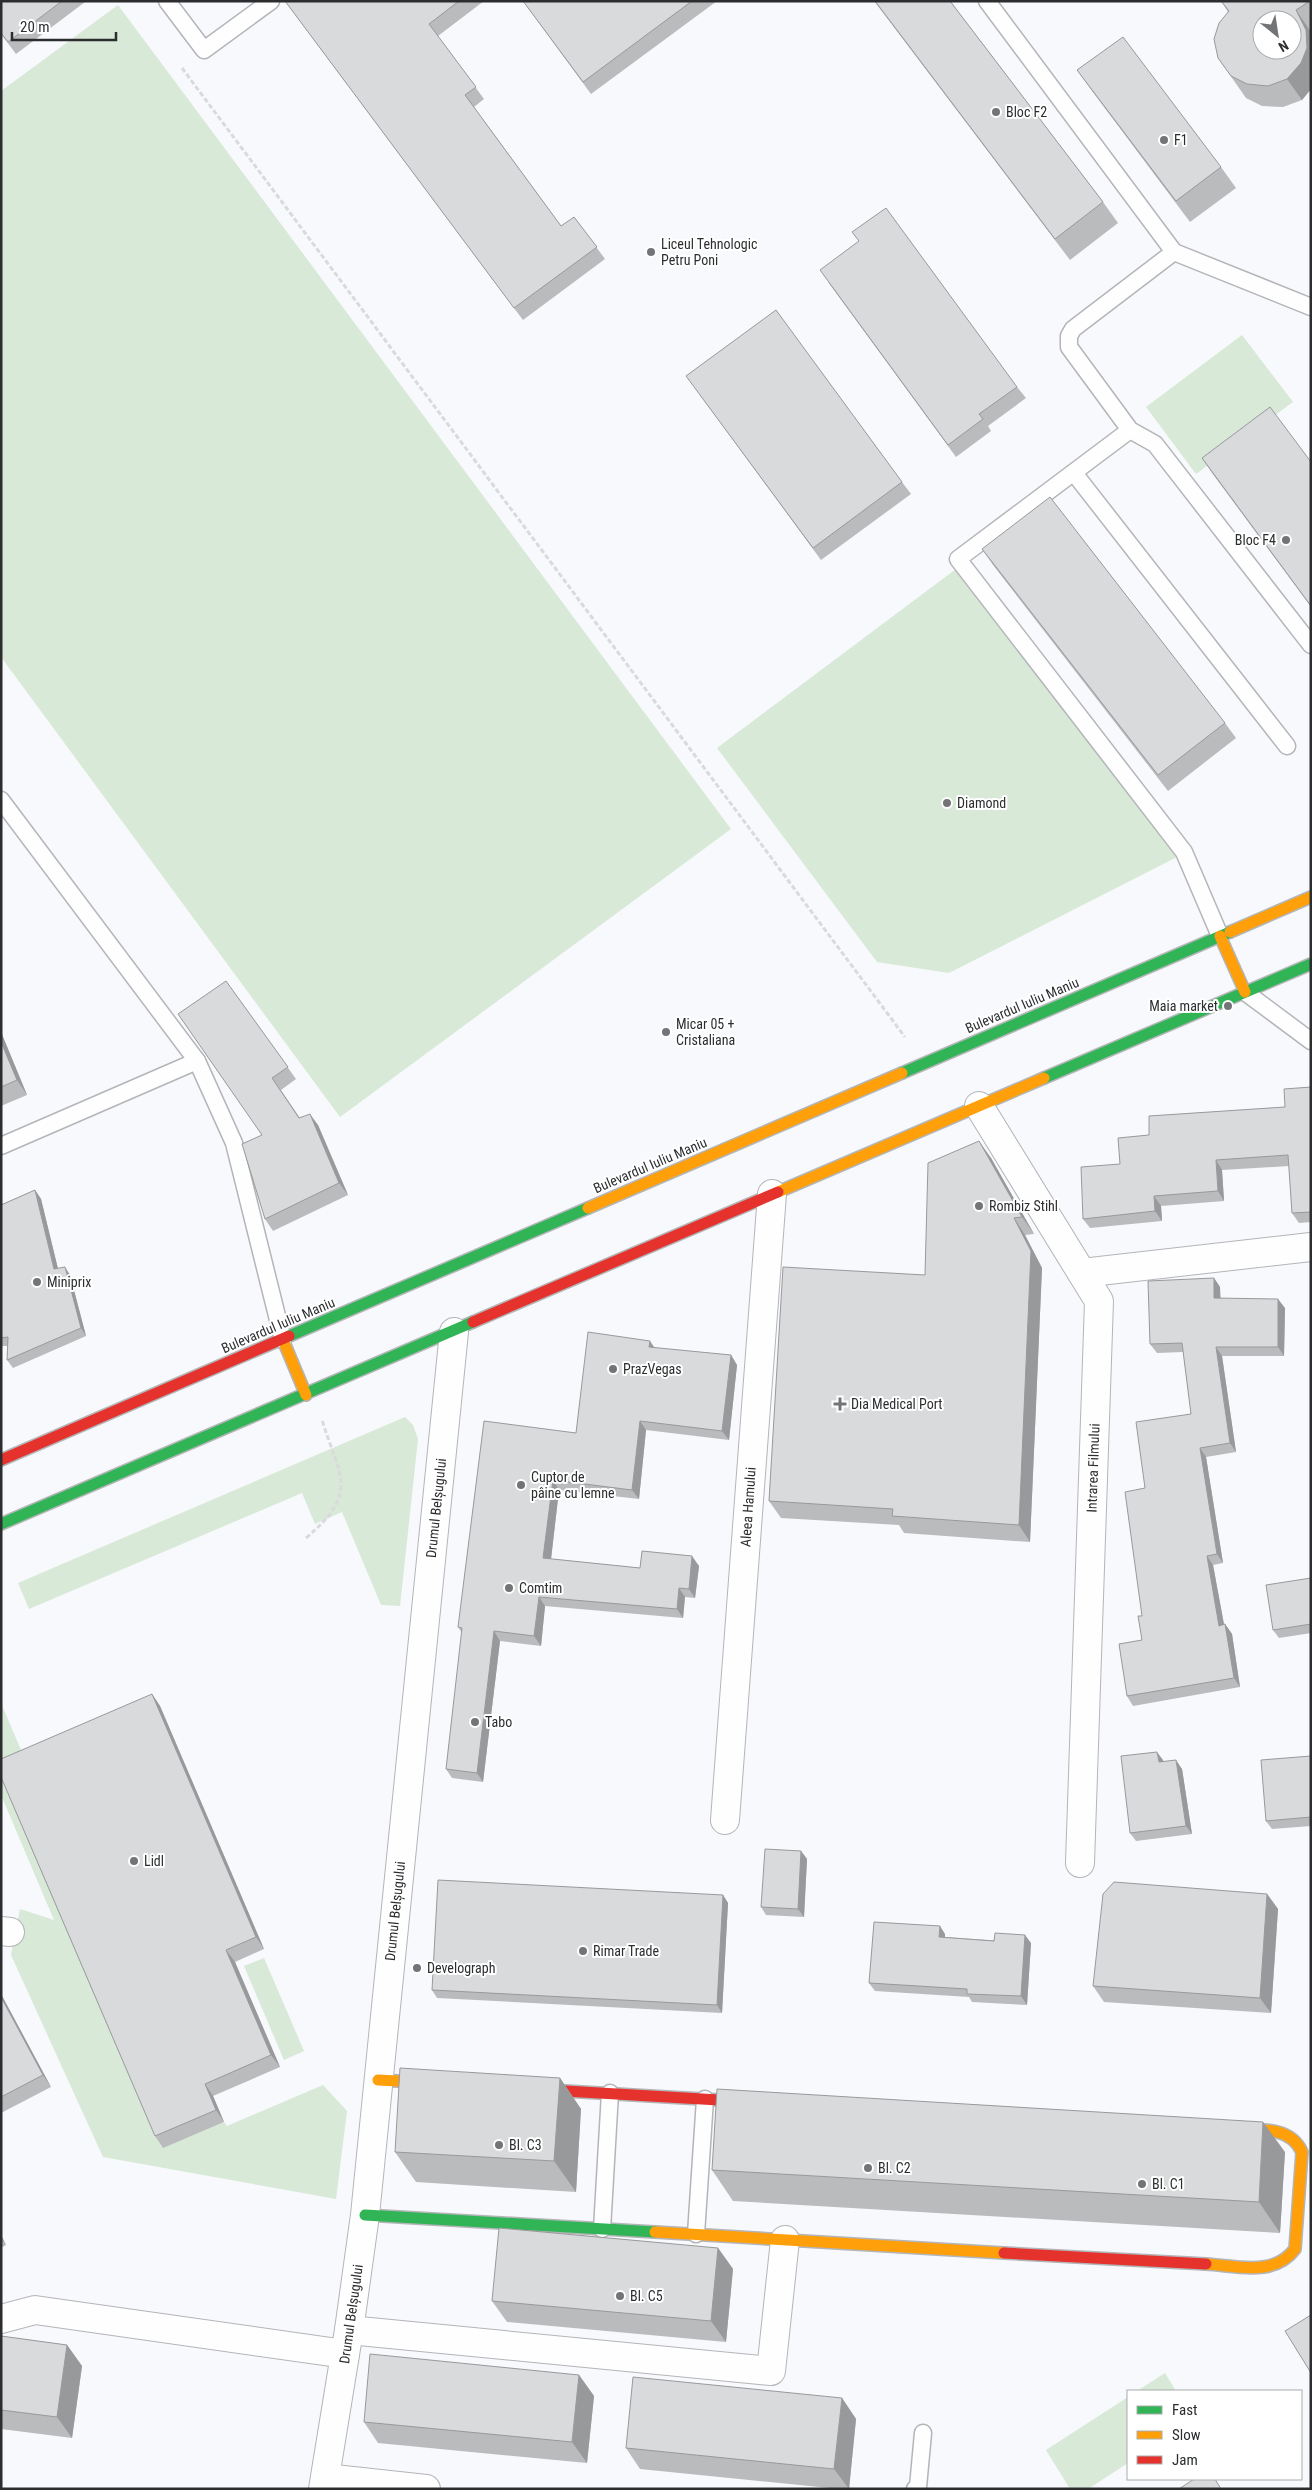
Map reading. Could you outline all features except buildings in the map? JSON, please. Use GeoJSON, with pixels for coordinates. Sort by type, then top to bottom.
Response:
{"type":"FeatureCollection","features":[{"type":"Feature","properties":{"kind":"main road","name":"Bulevardul Iuliu Maniu"},"geometry":{"type":"LineString","coordinates":[[1,1460],[1311,897]]}},
{"type":"Feature","properties":{"kind":"main road"},"geometry":{"type":"LineString","coordinates":[[1220,936],[1245,992]]}},
{"type":"Feature","properties":{"kind":"main road"},"geometry":{"type":"LineString","coordinates":[[1,1524],[454,1332],[1311,964]]}},
{"type":"Feature","properties":{"kind":"main road"},"geometry":{"type":"LineString","coordinates":[[283,1340],[310,1393]]}},
{"type":"Feature","properties":{"kind":"main road"},"geometry":{"type":"LineString","coordinates":[[378,2080],[446,2084]]}},
{"type":"Feature","properties":{"kind":"main road"},"geometry":{"type":"LineString","coordinates":[[523,2088],[764,2102]]}},
{"type":"Feature","properties":{"kind":"main road"},"geometry":{"type":"LineString","coordinates":[[365,2215],[1266,2268],[1278,2265],[1289,2257],[1295,2249],[1301,2177],[1302,2152],[1300,2144],[1295,2137],[1286,2133],[1217,2129]]}},
{"type":"Feature","properties":{"kind":"street","name":"Intrarea Filmului"},"geometry":{"type":"LineString","coordinates":[[979,1106],[1099,1301],[1080,1863]]}},
{"type":"Feature","properties":{"kind":"street","name":"Aleea Hamului"},"geometry":{"type":"LineString","coordinates":[[724,1820],[772,1194]]}},
{"type":"Feature","properties":{"kind":"street"},"geometry":{"type":"LineString","coordinates":[[1082,1273],[1311,1246]]}},
{"type":"Feature","properties":{"kind":"street","name":"Drumul Belșugului"},"geometry":{"type":"LineString","coordinates":[[324,2484],[365,2215],[454,1332]]}},
{"type":"Feature","properties":{"kind":"street"},"geometry":{"type":"LineString","coordinates":[[1,2319],[35,2310],[347,2342],[771,2371],[785,2240]]}},
{"type":"Feature","properties":{"kind":"street"},"geometry":{"type":"LineString","coordinates":[[324,2484],[426,2489]]}},
{"type":"Feature","properties":{"kind":"lane"},"geometry":{"type":"LineString","coordinates":[[167,1],[204,50],[271,1]]}},
{"type":"Feature","properties":{"kind":"lane"},"geometry":{"type":"LineString","coordinates":[[987,1],[1174,252],[1311,307]]}},
{"type":"Feature","properties":{"kind":"lane"},"geometry":{"type":"LineString","coordinates":[[1174,252],[1073,329],[1069,336],[1069,347],[1130,430],[1155,444],[1311,645]]}},
{"type":"Feature","properties":{"kind":"lane"},"geometry":{"type":"LineString","coordinates":[[1130,430],[958,559],[1184,852],[1220,936]]}},
{"type":"Feature","properties":{"kind":"lane"},"geometry":{"type":"LineString","coordinates":[[1074,473],[1287,746]]}},
{"type":"Feature","properties":{"kind":"lane"},"geometry":{"type":"LineString","coordinates":[[1,800],[197,1061],[234,1143],[283,1340]]}},
{"type":"Feature","properties":{"kind":"lane"},"geometry":{"type":"LineString","coordinates":[[1245,992],[1311,1041]]}},
{"type":"Feature","properties":{"kind":"lane"},"geometry":{"type":"LineString","coordinates":[[1,1146],[197,1061]]}},
{"type":"Feature","properties":{"kind":"lane"},"geometry":{"type":"LineString","coordinates":[[602,2229],[610,2094]]}},
{"type":"Feature","properties":{"kind":"lane"},"geometry":{"type":"LineString","coordinates":[[696,2234],[705,2099]]}},
{"type":"Feature","properties":{"kind":"lane"},"geometry":{"type":"LineString","coordinates":[[915,2489],[918,2487],[923,2433]]}},
{"type":"Feature","properties":{"kind":"path"},"geometry":{"type":"LineString","coordinates":[[204,50],[181,67],[924,1064]]}},
{"type":"Feature","properties":{"kind":"path"},"geometry":{"type":"LineString","coordinates":[[306,1538],[333,1513],[340,1494],[341,1482],[341,1472],[310,1393]]}},
{"type":"Feature","properties":{"kind":"green space"},"geometry":{"type":"Polygon","coordinates":[[[118,5],[731,829],[340,1117],[1,657],[1,91],[118,5]]]}},
{"type":"Feature","properties":{"kind":"green space"},"geometry":{"type":"Polygon","coordinates":[[[1242,335],[1293,402],[1196,474],[1146,407],[1242,335]]]}},
{"type":"Feature","properties":{"kind":"green space","name":"Diamond"},"geometry":{"type":"Polygon","coordinates":[[[960,566],[1177,857],[949,973],[877,962],[717,748],[960,566]]]}},
{"type":"Feature","properties":{"kind":"green space"},"geometry":{"type":"Polygon","coordinates":[[[405,1417],[413,1425],[418,1439],[400,1606],[381,1605],[342,1512],[315,1524],[302,1493],[29,1609],[18,1583],[405,1417]]]}},
{"type":"Feature","properties":{"kind":"green space"},"geometry":{"type":"Polygon","coordinates":[[[1,1703],[27,1764],[163,2147],[224,2122],[227,2126],[323,2085],[347,2111],[336,2199],[103,2157],[11,1955],[20,1909],[54,1920],[1,1795],[1,1703]]]}},
{"type":"Feature","properties":{"kind":"green space"},"geometry":{"type":"Polygon","coordinates":[[[264,1958],[304,2051],[284,2060],[244,1966],[264,1958]]]}},
{"type":"Feature","properties":{"kind":"green space"},"geometry":{"type":"Polygon","coordinates":[[[1165,2373],[1175,2390],[1139,2390],[1165,2373]]]}},
{"type":"Feature","properties":{"kind":"green space"},"geometry":{"type":"Polygon","coordinates":[[[1127,2398],[1127,2464],[1088,2489],[1070,2489],[1046,2450],[1127,2398]]]}},
{"type":"Feature","properties":{"kind":"traffic: fast"},"geometry":{"type":"LineString","coordinates":[[902,1073],[1230,932]]}},
{"type":"Feature","properties":{"kind":"traffic: fast"},"geometry":{"type":"LineString","coordinates":[[1044,1078],[1311,964]]}},
{"type":"Feature","properties":{"kind":"traffic: fast"},"geometry":{"type":"LineString","coordinates":[[289,1336],[588,1208]]}},
{"type":"Feature","properties":{"kind":"traffic: fast"},"geometry":{"type":"LineString","coordinates":[[1,1524],[473,1322]]}},
{"type":"Feature","properties":{"kind":"traffic: fast"},"geometry":{"type":"LineString","coordinates":[[365,2215],[655,2232]]}},
{"type":"Feature","properties":{"kind":"traffic: slow"},"geometry":{"type":"LineString","coordinates":[[1230,932],[1311,897]]}},
{"type":"Feature","properties":{"kind":"traffic: slow"},"geometry":{"type":"LineString","coordinates":[[1220,936],[1245,992]]}},
{"type":"Feature","properties":{"kind":"traffic: slow"},"geometry":{"type":"LineString","coordinates":[[588,1208],[902,1073]]}},
{"type":"Feature","properties":{"kind":"traffic: slow"},"geometry":{"type":"LineString","coordinates":[[778,1192],[1044,1078]]}},
{"type":"Feature","properties":{"kind":"traffic: slow"},"geometry":{"type":"LineString","coordinates":[[283,1340],[306,1395]]}},
{"type":"Feature","properties":{"kind":"traffic: slow"},"geometry":{"type":"LineString","coordinates":[[378,2080],[436,2083]]}},
{"type":"Feature","properties":{"kind":"traffic: slow"},"geometry":{"type":"LineString","coordinates":[[1206,2264],[1243,2268],[1266,2267],[1286,2258],[1295,2249],[1302,2152],[1297,2143],[1281,2133],[1263,2130],[1233,2130]]}},
{"type":"Feature","properties":{"kind":"traffic: slow"},"geometry":{"type":"LineString","coordinates":[[655,2232],[1004,2253]]}},
{"type":"Feature","properties":{"kind":"traffic: jam"},"geometry":{"type":"LineString","coordinates":[[473,1322],[778,1192]]}},
{"type":"Feature","properties":{"kind":"traffic: jam"},"geometry":{"type":"LineString","coordinates":[[1,1460],[289,1336]]}},
{"type":"Feature","properties":{"kind":"traffic: jam"},"geometry":{"type":"LineString","coordinates":[[531,2089],[753,2102]]}},
{"type":"Feature","properties":{"kind":"traffic: jam"},"geometry":{"type":"LineString","coordinates":[[1004,2253],[1206,2264]]}},
{"type":"Feature","properties":{"kind":"place","name":"Bloc F2"},"geometry":{"type":"Point","coordinates":[996,112]}},
{"type":"Feature","properties":{"kind":"place","name":"F1"},"geometry":{"type":"Point","coordinates":[1164,140]}},
{"type":"Feature","properties":{"kind":"place","name":"Liceul Tehnologic Petru Poni"},"geometry":{"type":"Point","coordinates":[651,252]}},
{"type":"Feature","properties":{"kind":"place","name":"Bloc F4"},"geometry":{"type":"Point","coordinates":[1286,540]}},
{"type":"Feature","properties":{"kind":"place","name":"Diamond"},"geometry":{"type":"Point","coordinates":[947,803]}},
{"type":"Feature","properties":{"kind":"place","name":"Maia market"},"geometry":{"type":"Point","coordinates":[1228,1006]}},
{"type":"Feature","properties":{"kind":"place","name":"Micar 05 + Cristaliana"},"geometry":{"type":"Point","coordinates":[666,1032]}},
{"type":"Feature","properties":{"kind":"place","name":"Rombiz Stihl"},"geometry":{"type":"Point","coordinates":[979,1206]}},
{"type":"Feature","properties":{"kind":"place","name":"Miniprix"},"geometry":{"type":"Point","coordinates":[37,1282]}},
{"type":"Feature","properties":{"kind":"place","name":"PrazVegas"},"geometry":{"type":"Point","coordinates":[613,1369]}},
{"type":"Feature","properties":{"kind":"place","name":"Dia Medical Port"},"geometry":{"type":"Point","coordinates":[840,1404]}},
{"type":"Feature","properties":{"kind":"place","name":"Cuptor de pâine cu lemne"},"geometry":{"type":"Point","coordinates":[521,1485]}},
{"type":"Feature","properties":{"kind":"place","name":"Comtim"},"geometry":{"type":"Point","coordinates":[509,1588]}},
{"type":"Feature","properties":{"kind":"place","name":"Tabo"},"geometry":{"type":"Point","coordinates":[475,1722]}},
{"type":"Feature","properties":{"kind":"place","name":"Lidl"},"geometry":{"type":"Point","coordinates":[134,1861]}},
{"type":"Feature","properties":{"kind":"place","name":"Rimar Trade"},"geometry":{"type":"Point","coordinates":[583,1951]}},
{"type":"Feature","properties":{"kind":"place","name":"Develograph"},"geometry":{"type":"Point","coordinates":[417,1968]}},
{"type":"Feature","properties":{"kind":"place","name":"Bl. C3"},"geometry":{"type":"Point","coordinates":[499,2145]}},
{"type":"Feature","properties":{"kind":"place","name":"Bl. C2"},"geometry":{"type":"Point","coordinates":[868,2168]}},
{"type":"Feature","properties":{"kind":"place","name":"Bl. C1"},"geometry":{"type":"Point","coordinates":[1142,2184]}},
{"type":"Feature","properties":{"kind":"place","name":"Bl. C5"},"geometry":{"type":"Point","coordinates":[620,2296]}}]}
